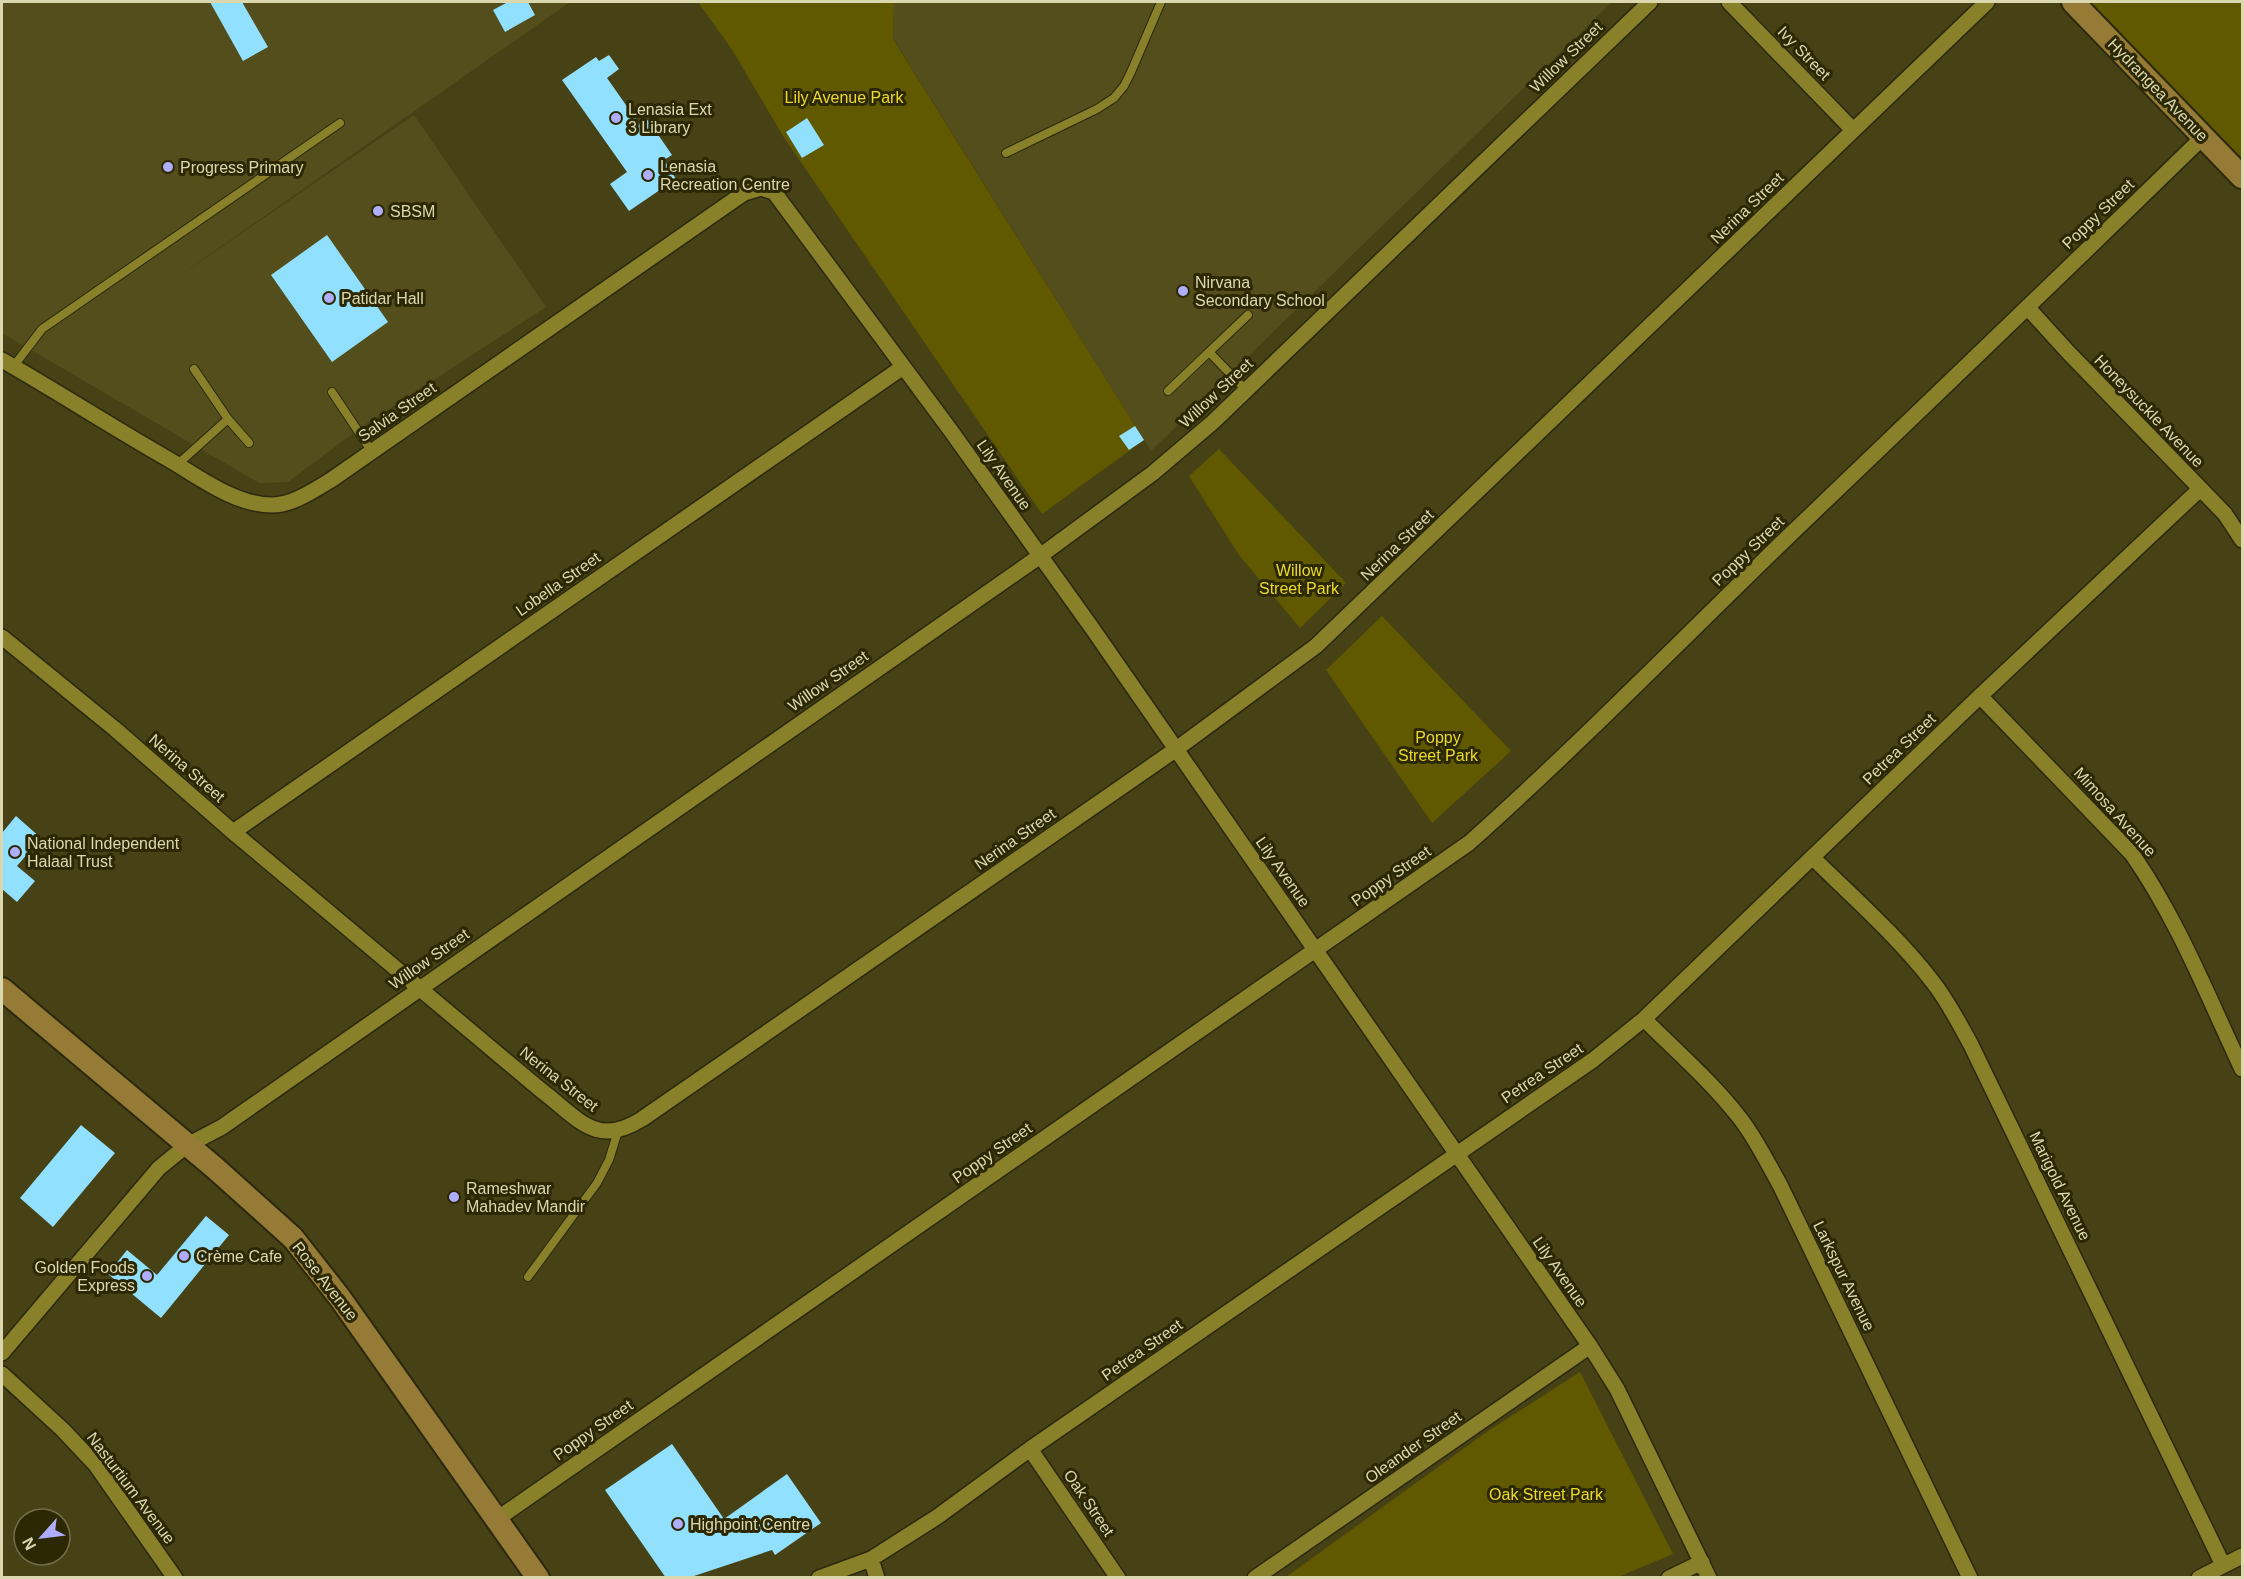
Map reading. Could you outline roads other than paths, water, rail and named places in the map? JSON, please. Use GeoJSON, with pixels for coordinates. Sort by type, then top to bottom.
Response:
{"type":"FeatureCollection","features":[{"type":"Feature","properties":{"kind":"street","name":"Willow Street"},"geometry":{"type":"LineString","coordinates":[[2,1353],[159,1168],[186,1146],[222,1127],[1040,556],[1171,458],[1213,422],[1650,2]]}},
{"type":"Feature","properties":{"kind":"street","name":"Ivy Street"},"geometry":{"type":"LineString","coordinates":[[1728,2],[1853,130]]}},
{"type":"Feature","properties":{"kind":"street","name":"Nerina Street"},"geometry":{"type":"LineString","coordinates":[[2,637],[115,729],[233,832],[542,1091],[597,1131],[618,1131],[642,1119],[1175,750],[1316,646],[1987,2]]}},
{"type":"Feature","properties":{"kind":"street","name":"Hydrangea Avenue"},"geometry":{"type":"LineString","coordinates":[[2073,2],[2242,177]]}},
{"type":"Feature","properties":{"kind":"street","name":"Poppy Street"},"geometry":{"type":"LineString","coordinates":[[497,1519],[1460,849],[1497,818],[2203,137]]}},
{"type":"Feature","properties":{"kind":"street","name":"Salvia Street"},"geometry":{"type":"LineString","coordinates":[[7,364],[236,497],[273,505],[285,503],[307,495],[372,452],[744,193],[753,189],[774,192],[790,212]]}},
{"type":"Feature","properties":{"kind":"street","name":"Lily Avenue"},"geometry":{"type":"LineString","coordinates":[[790,212],[1092,628],[1590,1346],[1617,1389],[1709,1578]]}},
{"type":"Feature","properties":{"kind":"street","name":"Honeysuckle Avenue"},"geometry":{"type":"LineString","coordinates":[[2028,308],[2225,514],[2242,540]]}},
{"type":"Feature","properties":{"kind":"street","name":"Lobella Street"},"geometry":{"type":"LineString","coordinates":[[233,832],[903,367]]}},
{"type":"Feature","properties":{"kind":"street","name":"Petrea Street"},"geometry":{"type":"LineString","coordinates":[[819,1578],[871,1559],[937,1517],[1030,1449],[1593,1060],[1644,1019],[1980,696],[2200,489]]}},
{"type":"Feature","properties":{"kind":"street","name":"Mimosa Avenue"},"geometry":{"type":"LineString","coordinates":[[1980,696],[2132,854],[2169,917],[2242,1069]]}},
{"type":"Feature","properties":{"kind":"street","name":"Marigold Avenue"},"geometry":{"type":"LineString","coordinates":[[1813,858],[1908,954],[1932,981],[1951,1008],[2223,1566]]}},
{"type":"Feature","properties":{"kind":"street","name":"Rose Avenue"},"geometry":{"type":"LineString","coordinates":[[2,989],[186,1146],[215,1168],[277,1223],[308,1255],[538,1578]]}},
{"type":"Feature","properties":{"kind":"street","name":"Larkspur Avenue"},"geometry":{"type":"LineString","coordinates":[[1644,1019],[1740,1117],[1757,1143],[1780,1185],[1970,1578]]}},
{"type":"Feature","properties":{"kind":"street","name":"Oleander Street"},"geometry":{"type":"LineString","coordinates":[[1255,1578],[1590,1346]]}},
{"type":"Feature","properties":{"kind":"street","name":"Nasturtium Avenue"},"geometry":{"type":"LineString","coordinates":[[2,1374],[63,1430],[95,1464],[175,1578]]}},
{"type":"Feature","properties":{"kind":"street","name":"Oak Street"},"geometry":{"type":"LineString","coordinates":[[1030,1449],[1118,1578]]}},
{"type":"Feature","properties":{"kind":"street"},"geometry":{"type":"LineString","coordinates":[[2199,1578],[2242,1556]]}},
{"type":"Feature","properties":{"kind":"street"},"geometry":{"type":"LineString","coordinates":[[871,1559],[877,1578]]}},
{"type":"Feature","properties":{"kind":"street"},"geometry":{"type":"LineString","coordinates":[[1669,1578],[1702,1562]]}},
{"type":"Feature","properties":{"kind":"lane"},"geometry":{"type":"LineString","coordinates":[[1006,153],[1097,109],[1114,98],[1131,72],[1161,2]]}},
{"type":"Feature","properties":{"kind":"lane"},"geometry":{"type":"LineString","coordinates":[[7,364],[42,329],[340,123]]}},
{"type":"Feature","properties":{"kind":"lane"},"geometry":{"type":"LineString","coordinates":[[1168,390],[1248,315]]}},
{"type":"Feature","properties":{"kind":"lane"},"geometry":{"type":"LineString","coordinates":[[1209,352],[1246,390]]}},
{"type":"Feature","properties":{"kind":"lane"},"geometry":{"type":"LineString","coordinates":[[194,369],[228,419],[249,443]]}},
{"type":"Feature","properties":{"kind":"lane"},"geometry":{"type":"LineString","coordinates":[[332,392],[372,452]]}},
{"type":"Feature","properties":{"kind":"lane"},"geometry":{"type":"LineString","coordinates":[[178,464],[228,419]]}},
{"type":"Feature","properties":{"kind":"lane"},"geometry":{"type":"LineString","coordinates":[[528,1277],[602,1175],[618,1131]]}},
{"type":"Feature","properties":{"kind":"place","name":"Lenasia Ext 3 Library"},"geometry":{"type":"Point","coordinates":[616,118]}},
{"type":"Feature","properties":{"kind":"place","name":"Progress Primary"},"geometry":{"type":"Point","coordinates":[168,167]}},
{"type":"Feature","properties":{"kind":"place","name":"Lenasia Recreation Centre"},"geometry":{"type":"Point","coordinates":[648,175]}},
{"type":"Feature","properties":{"kind":"place","name":"SBSM"},"geometry":{"type":"Point","coordinates":[378,211]}},
{"type":"Feature","properties":{"kind":"place","name":"Nirvana Secondary School"},"geometry":{"type":"Point","coordinates":[1183,291]}},
{"type":"Feature","properties":{"kind":"place","name":"Patidar Hall"},"geometry":{"type":"Point","coordinates":[329,298]}},
{"type":"Feature","properties":{"kind":"place","name":"National Independent Halaal Trust"},"geometry":{"type":"Point","coordinates":[15,852]}},
{"type":"Feature","properties":{"kind":"place","name":"Rameshwar Mahadev Mandir"},"geometry":{"type":"Point","coordinates":[454,1197]}},
{"type":"Feature","properties":{"kind":"place","name":"Crème Cafe"},"geometry":{"type":"Point","coordinates":[184,1256]}},
{"type":"Feature","properties":{"kind":"place","name":"Golden Foods Express"},"geometry":{"type":"Point","coordinates":[147,1276]}},
{"type":"Feature","properties":{"kind":"place","name":"Highpoint Centre"},"geometry":{"type":"Point","coordinates":[678,1524]}},
{"type":"Feature","properties":{"kind":"park label","name":"Lily Avenue Park"},"geometry":{"type":"Point","coordinates":[844,97]}},
{"type":"Feature","properties":{"kind":"park label","name":"Willow Street Park"},"geometry":{"type":"Point","coordinates":[1299,579]}},
{"type":"Feature","properties":{"kind":"park label","name":"Poppy Street Park"},"geometry":{"type":"Point","coordinates":[1438,746]}},
{"type":"Feature","properties":{"kind":"park label","name":"Oak Street Park"},"geometry":{"type":"Point","coordinates":[1546,1494]}}]}
